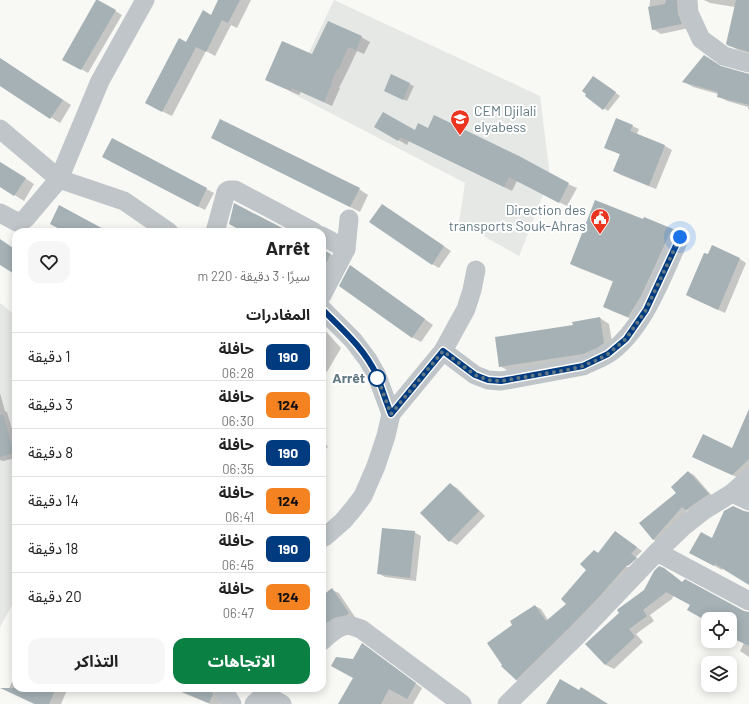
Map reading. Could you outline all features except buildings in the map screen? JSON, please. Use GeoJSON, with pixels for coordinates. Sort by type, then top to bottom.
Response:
{"type":"FeatureCollection","features":[{"type":"Feature","properties":{"kind":"street"},"geometry":{"type":"LineString","coordinates":[[688,0],[689,13],[700,39],[724,56],[749,63]]}},
{"type":"Feature","properties":{"kind":"street"},"geometry":{"type":"LineString","coordinates":[[0,213],[17,222],[21,222],[59,179],[100,81],[142,1]]}},
{"type":"Feature","properties":{"kind":"street"},"geometry":{"type":"LineString","coordinates":[[0,129],[59,179],[124,201],[163,228]]}},
{"type":"Feature","properties":{"kind":"street"},"geometry":{"type":"LineString","coordinates":[[216,228],[226,192],[229,190],[235,190],[306,228]]}},
{"type":"Feature","properties":{"kind":"street"},"geometry":{"type":"LineString","coordinates":[[326,287],[346,249],[349,219]]}},
{"type":"Feature","properties":{"kind":"street"},"geometry":{"type":"LineString","coordinates":[[443,351],[475,375],[488,380],[501,381],[567,370],[595,361],[608,354],[626,339],[646,310],[680,237]]}},
{"type":"Feature","properties":{"kind":"street"},"geometry":{"type":"LineString","coordinates":[[326,238],[346,249]]}},
{"type":"Feature","properties":{"kind":"street"},"geometry":{"type":"LineString","coordinates":[[326,536],[343,521],[363,496],[376,466],[386,436],[391,414],[443,351],[466,309],[476,270]]}},
{"type":"Feature","properties":{"kind":"street"},"geometry":{"type":"LineString","coordinates":[[326,313],[353,340],[368,360],[377,376],[391,414]]}},
{"type":"Feature","properties":{"kind":"street"},"geometry":{"type":"LineString","coordinates":[[507,704],[577,636],[657,552],[684,526],[732,493],[749,478]]}},
{"type":"Feature","properties":{"kind":"street"},"geometry":{"type":"LineString","coordinates":[[732,493],[749,501]]}},
{"type":"Feature","properties":{"kind":"street"},"geometry":{"type":"LineString","coordinates":[[657,552],[749,601]]}},
{"type":"Feature","properties":{"kind":"street"},"geometry":{"type":"LineString","coordinates":[[326,637],[341,627],[351,626],[361,629],[462,704]]}},
{"type":"Feature","properties":{"kind":"street"},"geometry":{"type":"LineString","coordinates":[[224,692],[232,704]]}},
{"type":"Feature","properties":{"kind":"street"},"geometry":{"type":"LineString","coordinates":[[263,695],[282,704]]}},
{"type":"Feature","properties":{"kind":"shaded area","name":"CEM Djilali elyabess"},"geometry":{"type":"Polygon","coordinates":[[[334,0],[540,96],[550,177],[519,256],[459,222],[465,183],[290,92],[334,0]]]}},
{"type":"Feature","properties":{"kind":"shaded area"},"geometry":{"type":"Polygon","coordinates":[[[0,303],[12,313],[12,605],[0,627],[0,303]]]}},
{"type":"Feature","properties":{"kind":"bus line","name":"190"},"geometry":{"type":"LineString","coordinates":[[326,313],[353,340],[368,360],[377,376],[391,414],[443,351],[475,375],[488,380],[501,381],[583,366],[608,354],[626,339],[646,310],[680,237]]}},
{"type":"Feature","properties":{"kind":"place","name":"CEM Djilali elyabess"},"geometry":{"type":"Point","coordinates":[460,136]}},
{"type":"Feature","properties":{"kind":"place","name":"Direction des transports Souk-Ahras"},"geometry":{"type":"Point","coordinates":[600,235]}},
{"type":"Feature","properties":{"kind":"place","name":"Arrêt"},"geometry":{"type":"Point","coordinates":[377,378]}},
{"type":"Feature","properties":{"kind":"route"},"geometry":{"type":"LineString","coordinates":[[377,378],[377,376],[391,414],[443,351],[475,375],[488,380],[501,381],[567,370],[595,361],[608,354],[626,339],[646,310],[680,237]]}}]}
